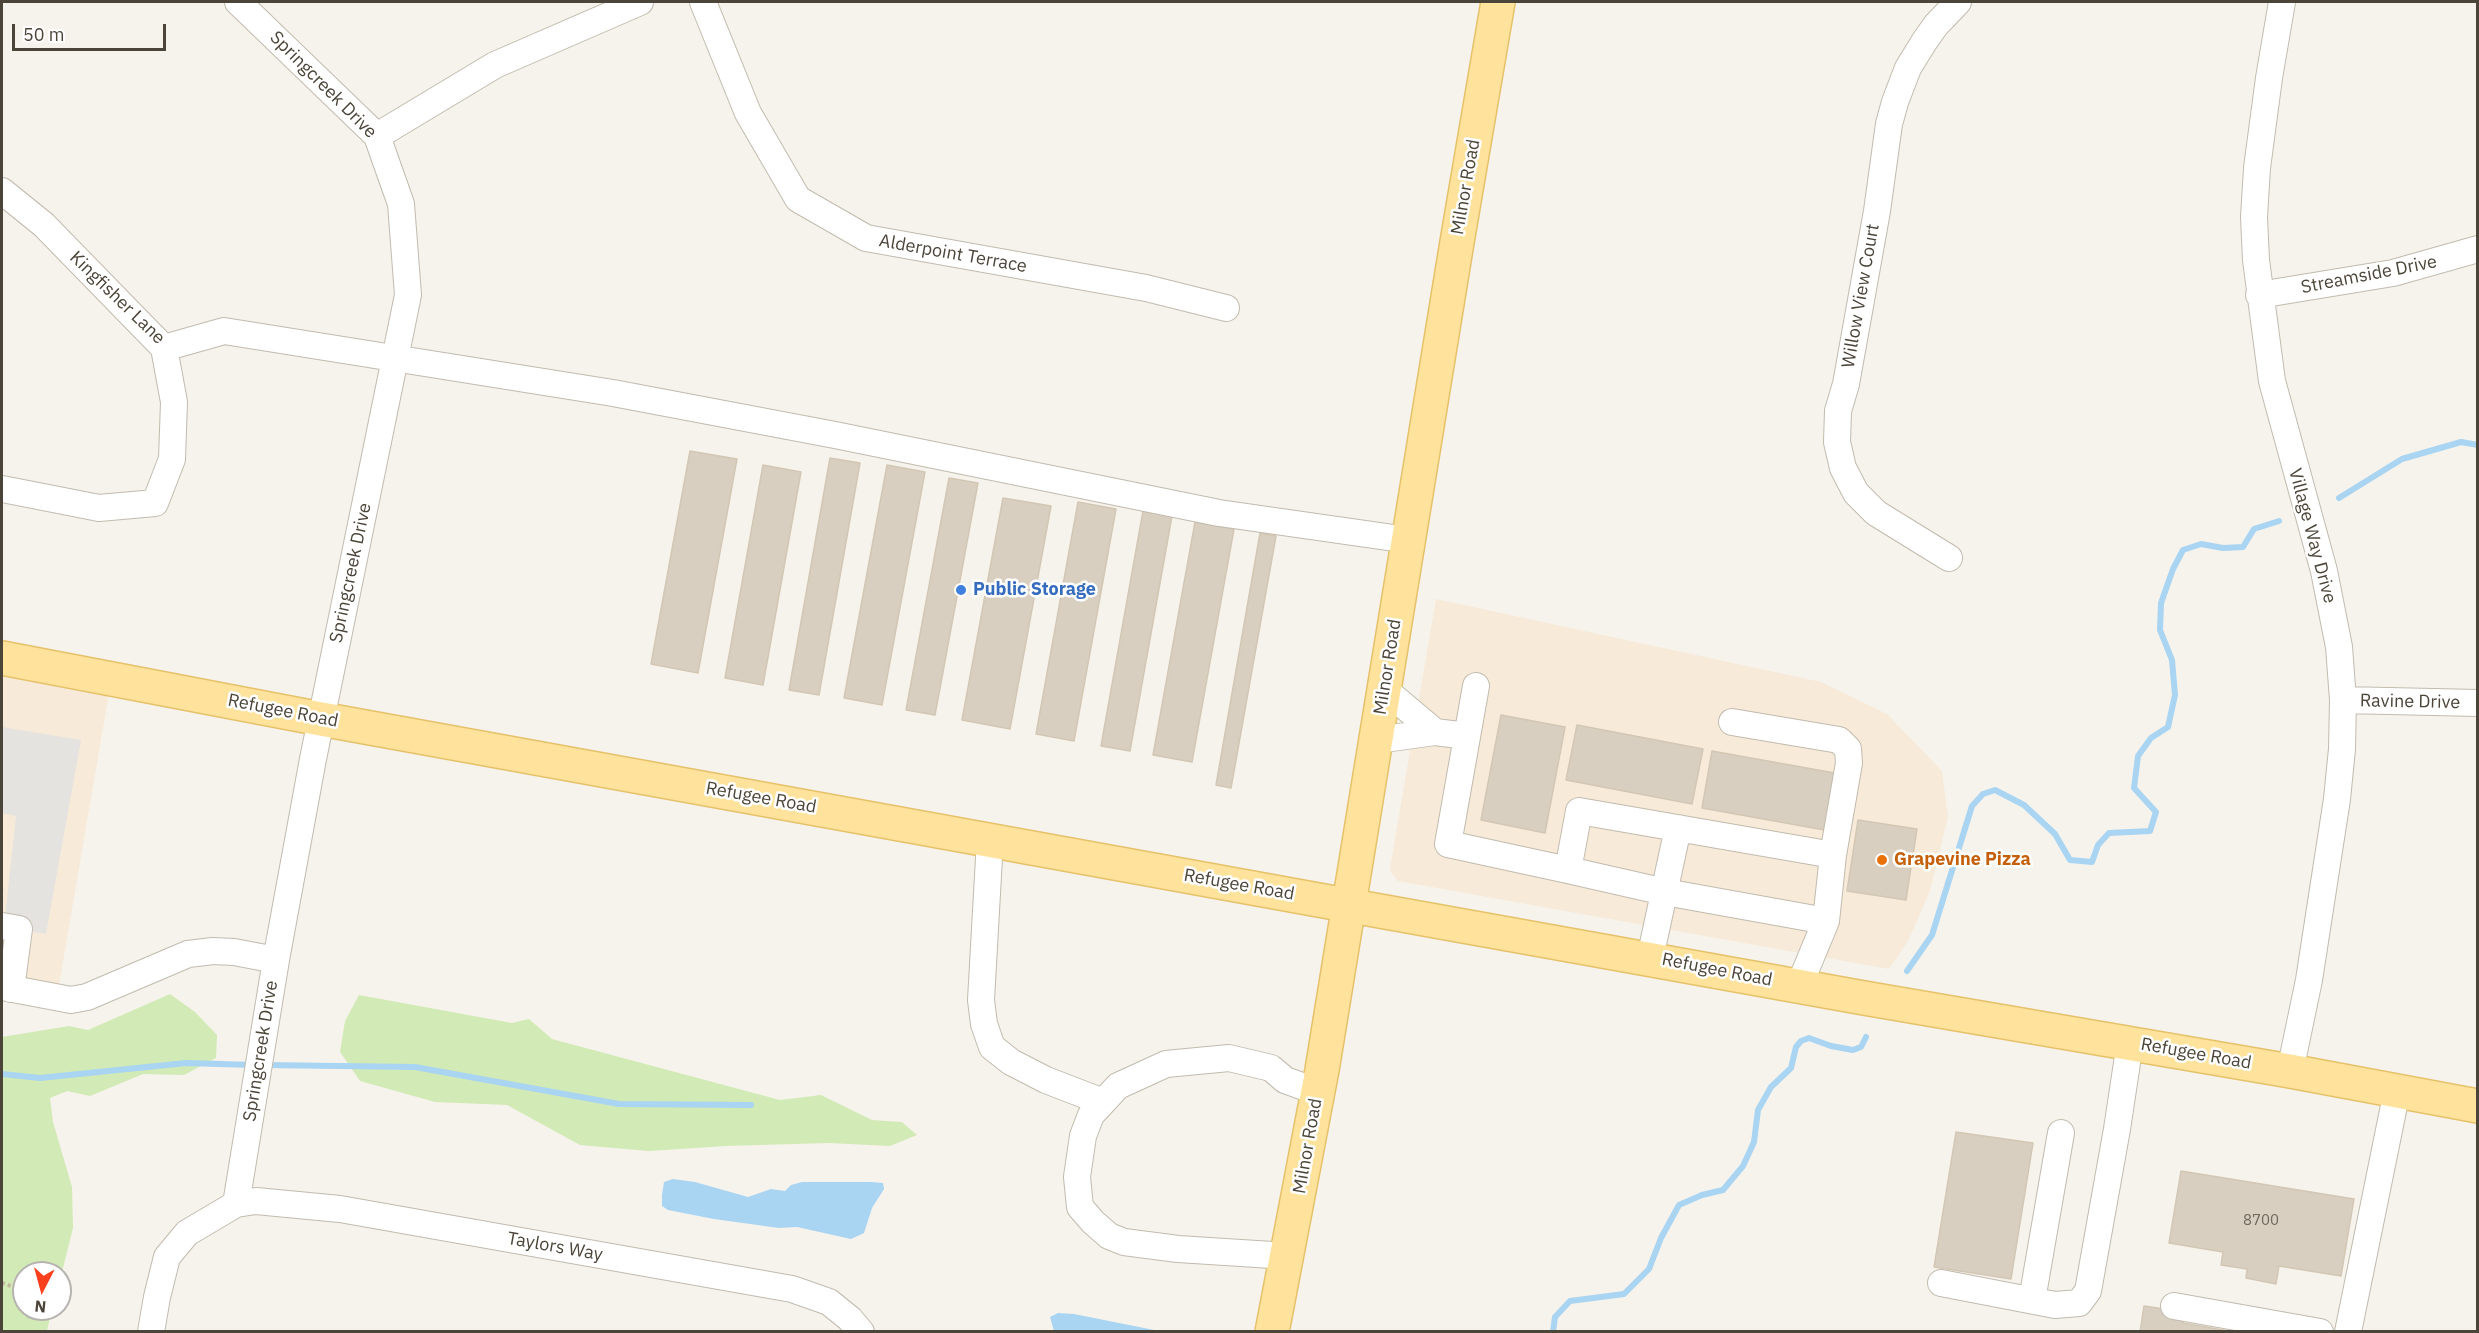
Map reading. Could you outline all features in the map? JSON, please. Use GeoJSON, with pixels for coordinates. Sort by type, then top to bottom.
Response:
{"type":"FeatureCollection","features":[{"type":"Feature","properties":{"kind":"main road","name":"Milnor Road"},"geometry":{"type":"LineString","coordinates":[[1272,1332],[1320,1081],[1350,905],[1498,2]]}},
{"type":"Feature","properties":{"kind":"main road","name":"Refugee Road"},"geometry":{"type":"LineString","coordinates":[[2,658],[321,719],[2478,1106]]}},
{"type":"Feature","properties":{"kind":"street","name":"Springcreek Drive"},"geometry":{"type":"LineString","coordinates":[[236,1204],[276,960],[321,719],[408,295],[402,204],[377,136],[238,2]]}},
{"type":"Feature","properties":{"kind":"street"},"geometry":{"type":"LineString","coordinates":[[377,136],[495,65],[640,2]]}},
{"type":"Feature","properties":{"kind":"street","name":"Alderpoint Terrace"},"geometry":{"type":"LineString","coordinates":[[703,2],[748,113],[798,199],[866,238],[1146,288],[1226,308]]}},
{"type":"Feature","properties":{"kind":"street","name":"Willow View Court"},"geometry":{"type":"LineString","coordinates":[[1949,558],[1876,513],[1856,493],[1843,468],[1837,442],[1838,411],[1846,384],[1892,113],[1908,68],[1936,25],[1958,2]]}},
{"type":"Feature","properties":{"kind":"street","name":"Village Way Drive"},"geometry":{"type":"LineString","coordinates":[[2282,2],[2257,168],[2254,217],[2259,295],[2272,381],[2325,571],[2339,647],[2343,700],[2342,749],[2337,799],[2308,980],[2290,1071]]}},
{"type":"Feature","properties":{"kind":"street","name":"Kingfisher Lane"},"geometry":{"type":"LineString","coordinates":[[2,190],[44,225],[164,348],[224,331],[625,395],[1219,513],[1408,540]]}},
{"type":"Feature","properties":{"kind":"street","name":"Streamside Drive"},"geometry":{"type":"LineString","coordinates":[[2259,295],[2393,273],[2478,249]]}},
{"type":"Feature","properties":{"kind":"street"},"geometry":{"type":"LineString","coordinates":[[2,489],[99,508],[155,503],[172,459],[174,402],[164,348]]}},
{"type":"Feature","properties":{"kind":"street"},"geometry":{"type":"LineString","coordinates":[[1476,687],[1448,844],[1665,892],[1826,921]]}},
{"type":"Feature","properties":{"kind":"street"},"geometry":{"type":"LineString","coordinates":[[1384,689],[1435,732]]}},
{"type":"Feature","properties":{"kind":"street","name":"Ravine Drive"},"geometry":{"type":"LineString","coordinates":[[2343,700],[2478,703]]}},
{"type":"Feature","properties":{"kind":"street"},"geometry":{"type":"LineString","coordinates":[[1732,722],[1839,740],[1848,749],[1849,763],[1833,855],[1826,921],[1799,986]]}},
{"type":"Feature","properties":{"kind":"street"},"geometry":{"type":"LineString","coordinates":[[1377,740],[1435,732],[1467,736]]}},
{"type":"Feature","properties":{"kind":"street"},"geometry":{"type":"LineString","coordinates":[[1568,870],[1579,811],[1833,855]]}},
{"type":"Feature","properties":{"kind":"street"},"geometry":{"type":"LineString","coordinates":[[1650,958],[1678,828]]}},
{"type":"Feature","properties":{"kind":"street"},"geometry":{"type":"LineString","coordinates":[[990,840],[981,1000],[984,1024],[992,1047],[1011,1062],[1046,1080],[1103,1102]]}},
{"type":"Feature","properties":{"kind":"street"},"geometry":{"type":"LineString","coordinates":[[2,926],[19,929],[6,988],[71,1000],[87,997],[189,954],[213,951],[276,960]]}},
{"type":"Feature","properties":{"kind":"street"},"geometry":{"type":"LineString","coordinates":[[1941,1283],[2055,1305],[2079,1303],[2088,1292],[2130,1043]]}},
{"type":"Feature","properties":{"kind":"street"},"geometry":{"type":"LineString","coordinates":[[1288,1256],[1178,1249],[1124,1242],[1109,1236],[1092,1222],[1080,1206],[1077,1177],[1083,1136],[1091,1115],[1118,1086],[1166,1064],[1229,1058],[1271,1068],[1282,1064],[1320,1081]]}},
{"type":"Feature","properties":{"kind":"street"},"geometry":{"type":"LineString","coordinates":[[2348,1332],[2397,1091]]}},
{"type":"Feature","properties":{"kind":"street"},"geometry":{"type":"LineString","coordinates":[[2032,1300],[2061,1133]]}},
{"type":"Feature","properties":{"kind":"street","name":"Taylors Way"},"geometry":{"type":"LineString","coordinates":[[236,1204],[256,1201],[340,1209],[792,1289],[829,1302],[850,1319],[861,1332]]}},
{"type":"Feature","properties":{"kind":"street"},"geometry":{"type":"LineString","coordinates":[[151,1332],[167,1257],[187,1233],[236,1204]]}},
{"type":"Feature","properties":{"kind":"street"},"geometry":{"type":"LineString","coordinates":[[2174,1306],[2320,1332]]}},
{"type":"Feature","properties":{"kind":"shaded area"},"geometry":{"type":"Polygon","coordinates":[[[1436,599],[1821,682],[1887,714],[1942,771],[1948,817],[1930,891],[1908,941],[1889,969],[1398,881],[1390,871],[1391,862],[1436,599]]]}},
{"type":"Feature","properties":{"kind":"shaded area"},"geometry":{"type":"Polygon","coordinates":[[[2,675],[109,693],[58,991],[2,981],[2,675]]]}},
{"type":"Feature","properties":{"kind":"shaded area"},"geometry":{"type":"Polygon","coordinates":[[[2,727],[81,740],[46,934],[4,927],[16,816],[2,813],[2,727]]]}},
{"type":"Feature","properties":{"kind":"green space"},"geometry":{"type":"Polygon","coordinates":[[[170,994],[195,1012],[217,1035],[216,1058],[184,1075],[143,1074],[90,1096],[67,1091],[50,1098],[53,1122],[72,1187],[73,1228],[65,1261],[12,1261],[12,1321],[49,1321],[47,1331],[2,1331],[2,1037],[69,1026],[88,1030],[170,994]]]}},
{"type":"Feature","properties":{"kind":"green space"},"geometry":{"type":"Polygon","coordinates":[[[359,995],[512,1023],[529,1019],[552,1039],[780,1100],[821,1095],[872,1120],[902,1122],[917,1135],[890,1146],[829,1143],[649,1151],[580,1145],[507,1105],[435,1102],[360,1081],[340,1052],[345,1021],[359,995]]]}},
{"type":"Feature","properties":{"kind":"water"},"geometry":{"type":"Polygon","coordinates":[[[673,1179],[695,1182],[748,1197],[771,1189],[785,1191],[791,1185],[802,1182],[883,1183],[884,1189],[872,1208],[864,1233],[851,1239],[797,1227],[779,1228],[668,1210],[662,1206],[664,1182],[673,1179]]]}},
{"type":"Feature","properties":{"kind":"water"},"geometry":{"type":"Polygon","coordinates":[[[1058,1313],[1074,1314],[1159,1331],[1054,1331],[1050,1317],[1058,1313]]]}},
{"type":"Feature","properties":{"kind":"building"},"geometry":{"type":"Polygon","coordinates":[[[690,451],[737,459],[698,673],[651,664],[690,451]]]}},
{"type":"Feature","properties":{"kind":"building"},"geometry":{"type":"Polygon","coordinates":[[[830,458],[860,463],[819,695],[789,690],[830,458]]]}},
{"type":"Feature","properties":{"kind":"building"},"geometry":{"type":"Polygon","coordinates":[[[763,465],[801,472],[763,685],[725,678],[763,465]]]}},
{"type":"Feature","properties":{"kind":"building"},"geometry":{"type":"Polygon","coordinates":[[[887,465],[925,472],[882,705],[844,698],[887,465]]]}},
{"type":"Feature","properties":{"kind":"building"},"geometry":{"type":"Polygon","coordinates":[[[949,478],[978,483],[935,715],[906,710],[949,478]]]}},
{"type":"Feature","properties":{"kind":"building"},"geometry":{"type":"Polygon","coordinates":[[[1003,498],[1051,506],[1010,729],[962,720],[1003,498]]]}},
{"type":"Feature","properties":{"kind":"building"},"geometry":{"type":"Polygon","coordinates":[[[1078,502],[1116,509],[1074,741],[1036,734],[1078,502]]]}},
{"type":"Feature","properties":{"kind":"building"},"geometry":{"type":"Polygon","coordinates":[[[1143,511],[1172,516],[1130,751],[1101,746],[1143,511]]]}},
{"type":"Feature","properties":{"kind":"building"},"geometry":{"type":"Polygon","coordinates":[[[1195,522],[1234,529],[1192,762],[1153,755],[1195,522]]]}},
{"type":"Feature","properties":{"kind":"building"},"geometry":{"type":"Polygon","coordinates":[[[1260,533],[1276,536],[1231,788],[1216,785],[1260,533]]]}},
{"type":"Feature","properties":{"kind":"building"},"geometry":{"type":"Polygon","coordinates":[[[1501,715],[1565,727],[1545,833],[1481,820],[1501,715]]]}},
{"type":"Feature","properties":{"kind":"building"},"geometry":{"type":"Polygon","coordinates":[[[1577,725],[1703,749],[1692,804],[1566,780],[1577,725]]]}},
{"type":"Feature","properties":{"kind":"building"},"geometry":{"type":"Polygon","coordinates":[[[1712,751],[1840,774],[1830,831],[1702,808],[1712,751]]]}},
{"type":"Feature","properties":{"kind":"building","name":"Grapevine Pizza"},"geometry":{"type":"Polygon","coordinates":[[[1858,820],[1917,829],[1906,900],[1847,891],[1858,820]]]}},
{"type":"Feature","properties":{"kind":"building"},"geometry":{"type":"Polygon","coordinates":[[[1956,1132],[2033,1143],[2011,1279],[1934,1267],[1956,1132]]]}},
{"type":"Feature","properties":{"kind":"building"},"geometry":{"type":"Polygon","coordinates":[[[2181,1171],[2354,1199],[2341,1276],[2279,1266],[2276,1284],[2246,1278],[2247,1269],[2221,1265],[2223,1252],[2169,1243],[2181,1171]]]}},
{"type":"Feature","properties":{"kind":"building"},"geometry":{"type":"Polygon","coordinates":[[[2144,1306],[2184,1312],[2183,1323],[2234,1332],[2140,1332],[2144,1306]]]}},
{"type":"Feature","properties":{"kind":"waterway"},"geometry":{"type":"LineString","coordinates":[[2339,498],[2402,459],[2461,442],[2478,445]]}},
{"type":"Feature","properties":{"kind":"waterway"},"geometry":{"type":"LineString","coordinates":[[1907,971],[1932,935],[1972,806],[1983,794],[1995,790],[2024,805],[2055,834],[2070,860],[2092,862],[2098,845],[2109,833],[2150,831],[2156,812],[2134,788],[2138,756],[2151,738],[2168,727],[2175,695],[2172,660],[2160,630],[2161,603],[2173,569],[2183,550],[2201,544],[2223,548],[2243,547],[2254,529],[2279,521]]}},
{"type":"Feature","properties":{"kind":"waterway"},"geometry":{"type":"LineString","coordinates":[[1553,1332],[1555,1317],[1570,1301],[1624,1294],[1649,1269],[1661,1238],[1679,1205],[1702,1195],[1723,1190],[1743,1166],[1754,1142],[1758,1110],[1771,1087],[1791,1068],[1796,1047],[1801,1041],[1809,1038],[1831,1046],[1853,1050],[1861,1047],[1866,1037]]}},
{"type":"Feature","properties":{"kind":"waterway"},"geometry":{"type":"LineString","coordinates":[[2,1074],[40,1078],[186,1063],[253,1065]]}},
{"type":"Feature","properties":{"kind":"waterway"},"geometry":{"type":"LineString","coordinates":[[263,1065],[415,1067],[619,1104],[751,1105]]}},
{"type":"Feature","properties":{"kind":"place","name":"Public Storage"},"geometry":{"type":"Point","coordinates":[961,590]}},
{"type":"Feature","properties":{"kind":"place","name":"Grapevine Pizza"},"geometry":{"type":"Point","coordinates":[1882,860]}}]}
